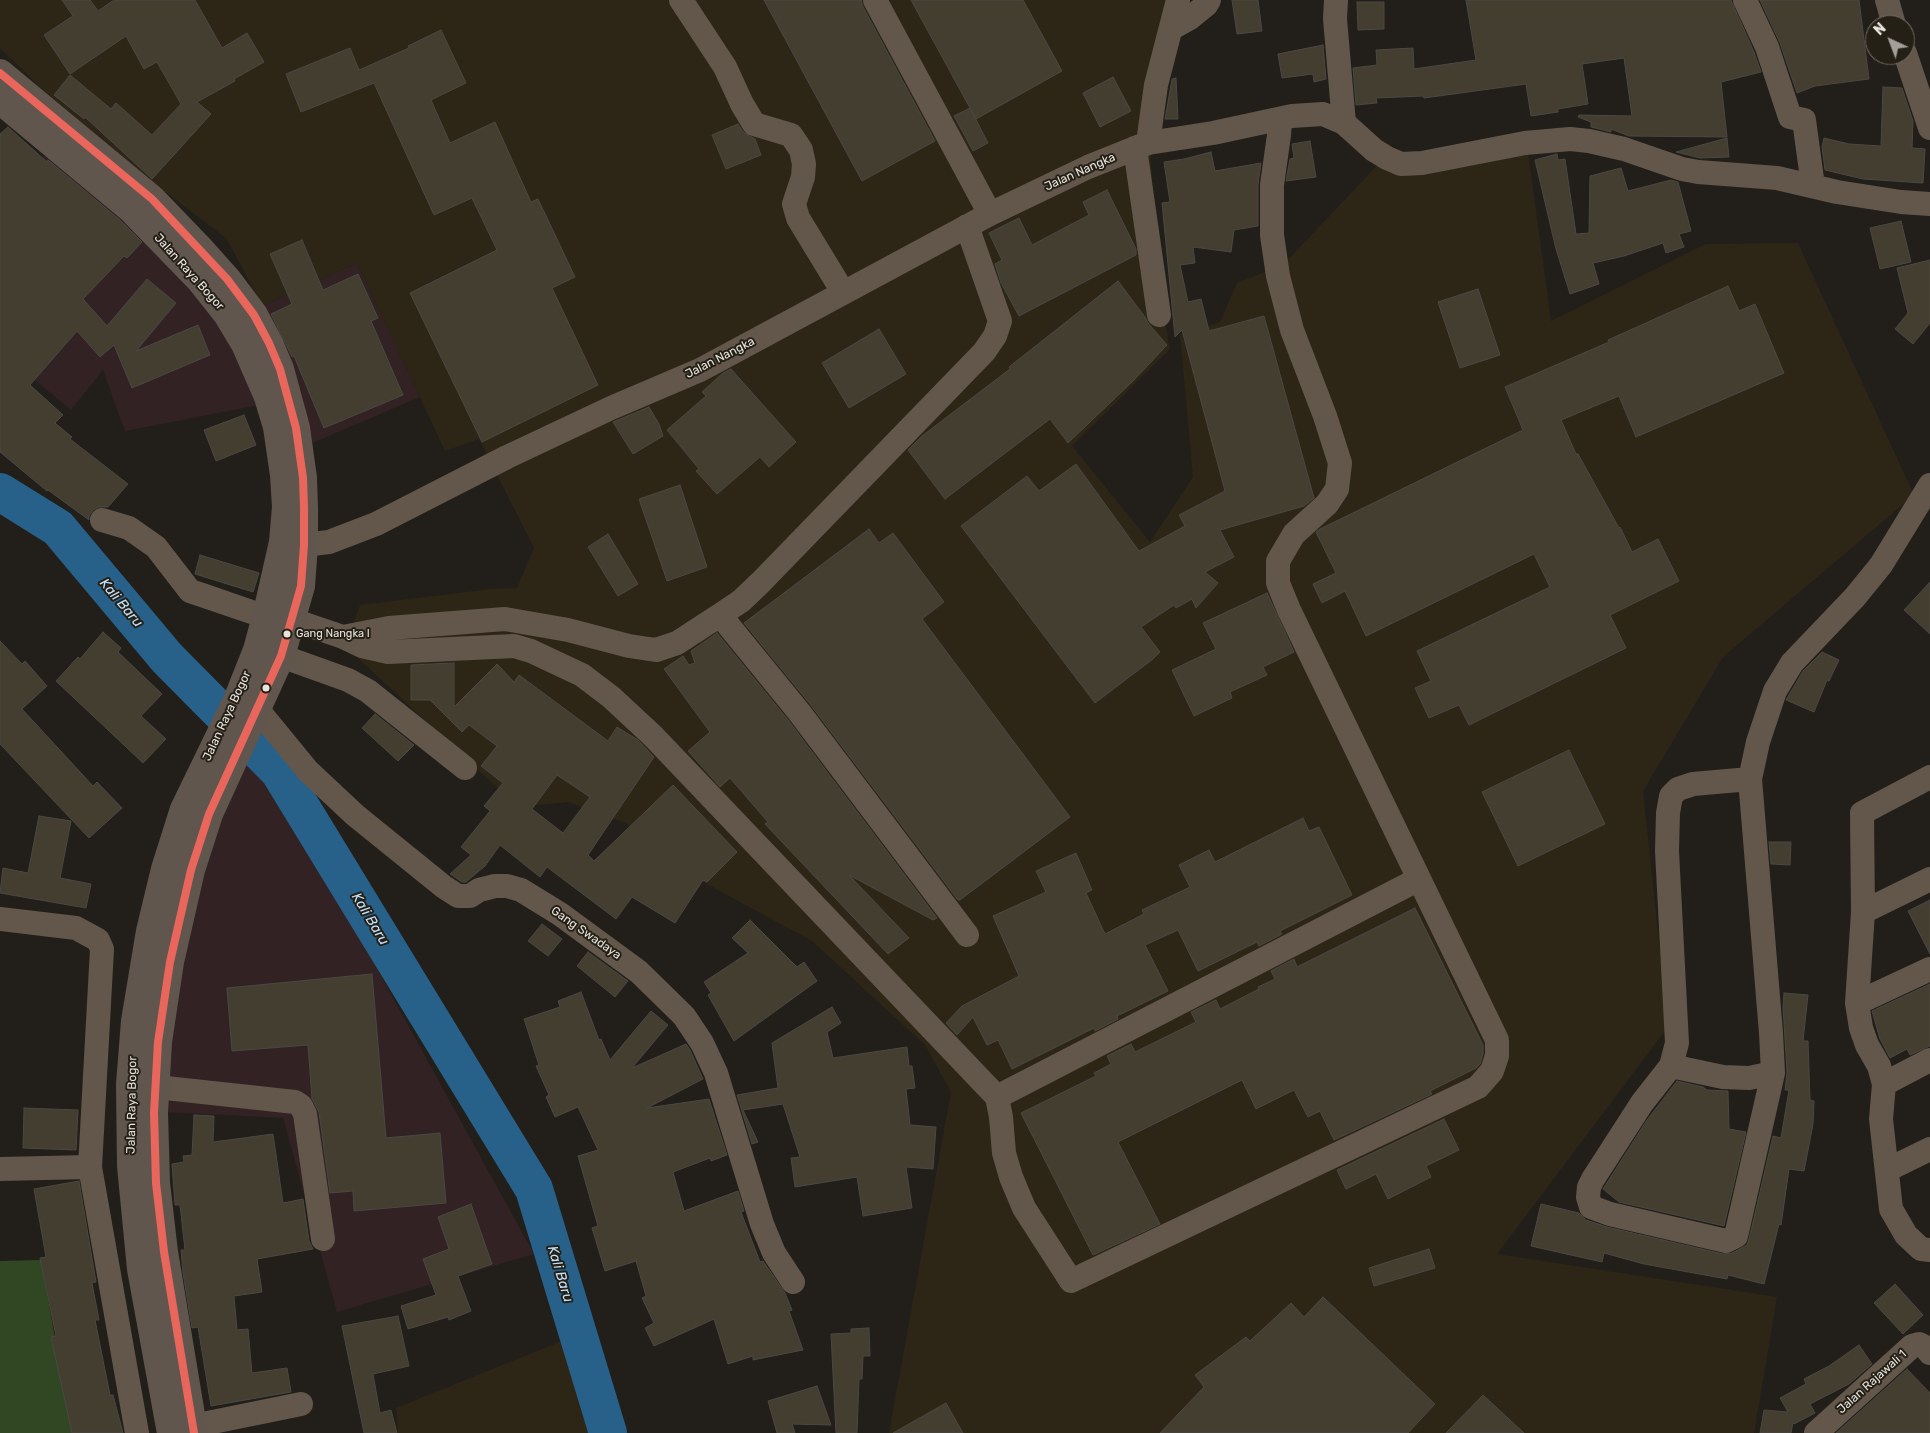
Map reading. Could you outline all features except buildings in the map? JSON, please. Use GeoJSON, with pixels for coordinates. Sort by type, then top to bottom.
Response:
{"type":"FeatureCollection","features":[{"type":"Feature","properties":{"kind":"highway","name":"Jalan Raya Bogor"},"geometry":{"type":"LineString","coordinates":[[0,73],[152,199],[202,251],[245,320],[257,369],[277,427],[284,474],[286,507],[301,586],[293,620],[281,656],[250,708],[165,869],[150,931],[135,1020],[142,1085],[154,1136],[156,1183],[186,1431]]}},
{"type":"Feature","properties":{"kind":"highway","name":"Jalan Raya Bogor"},"geometry":{"type":"LineString","coordinates":[[0,100],[131,209],[200,280],[245,320]]}},
{"type":"Feature","properties":{"kind":"highway","name":"Jalan Raya Bogor"},"geometry":{"type":"LineString","coordinates":[[250,708],[257,650],[266,617],[294,543]]}},
{"type":"Feature","properties":{"kind":"street"},"geometry":{"type":"LineString","coordinates":[[681,0],[725,67],[742,104],[754,124],[791,135],[802,150],[804,177],[794,204],[798,218],[843,292]]}},
{"type":"Feature","properties":{"kind":"street"},"geometry":{"type":"LineString","coordinates":[[875,0],[990,214]]}},
{"type":"Feature","properties":{"kind":"street"},"geometry":{"type":"LineString","coordinates":[[1159,315],[1141,145],[1178,0]]}},
{"type":"Feature","properties":{"kind":"street"},"geometry":{"type":"LineString","coordinates":[[1172,28],[1190,18],[1206,5],[1209,0]]}},
{"type":"Feature","properties":{"kind":"street"},"geometry":{"type":"LineString","coordinates":[[1336,0],[1335,19],[1344,123],[1374,150],[1401,164],[1422,163],[1484,150],[1542,141],[1570,139],[1624,149],[1682,169],[1713,174],[1777,178],[1867,197],[1930,204]]}},
{"type":"Feature","properties":{"kind":"street"},"geometry":{"type":"LineString","coordinates":[[1745,0],[1767,47],[1790,117],[1804,120],[1813,186]]}},
{"type":"Feature","properties":{"kind":"street"},"geometry":{"type":"LineString","coordinates":[[1887,0],[1891,15]]}},
{"type":"Feature","properties":{"kind":"street"},"geometry":{"type":"LineString","coordinates":[[1909,65],[1930,128]]}},
{"type":"Feature","properties":{"kind":"street","name":"Jalan Nangka"},"geometry":{"type":"LineString","coordinates":[[294,543],[329,542],[376,524],[516,452],[700,370],[990,214],[1088,167],[1141,145],[1310,114],[1323,114],[1344,123]]}},
{"type":"Feature","properties":{"kind":"street"},"geometry":{"type":"LineString","coordinates":[[102,520],[129,528],[156,547],[190,591],[266,617],[293,620],[343,637],[362,646],[388,652],[514,646],[531,651],[582,675],[611,697],[653,736],[997,1097],[1004,1153],[1011,1178],[1024,1208],[1071,1281],[1478,1087],[1492,1071],[1497,1056],[1497,1040],[1288,610],[1278,583],[1278,561],[1294,534],[1327,504],[1337,489],[1340,463],[1325,416],[1292,330],[1278,276],[1272,234],[1272,185],[1280,119]]}},
{"type":"Feature","properties":{"kind":"street"},"geometry":{"type":"LineString","coordinates":[[343,637],[378,629],[506,619],[568,630],[629,646],[656,650],[677,643],[720,615],[741,601],[760,583],[984,352],[995,336],[1000,321],[967,226]]}},
{"type":"Feature","properties":{"kind":"street"},"geometry":{"type":"LineString","coordinates":[[1750,779],[1693,784],[1678,789],[1671,796],[1668,813],[1667,851],[1677,1043],[1671,1066],[1642,1103],[1597,1171],[1589,1187],[1588,1197],[1591,1207],[1610,1214],[1726,1241],[1736,1236],[1773,1073],[1750,779],[1758,742],[1775,691],[1792,663],[1855,597],[1881,565],[1930,485]]}},
{"type":"Feature","properties":{"kind":"street"},"geometry":{"type":"LineString","coordinates":[[720,615],[799,712],[967,935]]}},
{"type":"Feature","properties":{"kind":"street"},"geometry":{"type":"LineString","coordinates":[[281,656],[348,680],[368,690],[465,768]]}},
{"type":"Feature","properties":{"kind":"street","name":"Gang Swadaya"},"geometry":{"type":"LineString","coordinates":[[250,708],[308,771],[342,802],[444,887],[458,896],[470,896],[479,890],[495,886],[507,886],[521,890],[560,914],[639,972],[684,1016],[702,1043],[716,1073],[762,1224],[774,1253],[793,1282]]}},
{"type":"Feature","properties":{"kind":"street"},"geometry":{"type":"LineString","coordinates":[[1930,777],[1862,813],[1863,912],[1857,1004],[1861,1028],[1867,1045],[1879,1066],[1884,1084],[1881,1119],[1891,1209],[1906,1235],[1921,1249],[1930,1250]]}},
{"type":"Feature","properties":{"kind":"street"},"geometry":{"type":"LineString","coordinates":[[997,1097],[1419,879]]}},
{"type":"Feature","properties":{"kind":"street"},"geometry":{"type":"LineString","coordinates":[[1863,912],[1930,879]]}},
{"type":"Feature","properties":{"kind":"street"},"geometry":{"type":"LineString","coordinates":[[0,919],[76,928],[98,940],[102,949],[90,1167],[137,1433]]}},
{"type":"Feature","properties":{"kind":"street"},"geometry":{"type":"LineString","coordinates":[[1857,1004],[1930,969]]}},
{"type":"Feature","properties":{"kind":"street"},"geometry":{"type":"LineString","coordinates":[[1884,1084],[1930,1060]]}},
{"type":"Feature","properties":{"kind":"street"},"geometry":{"type":"LineString","coordinates":[[1671,1066],[1724,1077],[1749,1078],[1773,1073]]}},
{"type":"Feature","properties":{"kind":"street"},"geometry":{"type":"LineString","coordinates":[[142,1085],[295,1102],[301,1106],[305,1114],[322,1239]]}},
{"type":"Feature","properties":{"kind":"street"},"geometry":{"type":"LineString","coordinates":[[1887,1170],[1930,1149]]}},
{"type":"Feature","properties":{"kind":"street"},"geometry":{"type":"LineString","coordinates":[[0,1168],[90,1167]]}},
{"type":"Feature","properties":{"kind":"street","name":"Jalan Rajawali 1"},"geometry":{"type":"LineString","coordinates":[[1816,1433],[1912,1346],[1919,1344],[1930,1353]]}},
{"type":"Feature","properties":{"kind":"street"},"geometry":{"type":"LineString","coordinates":[[186,1431],[301,1404]]}},
{"type":"Feature","properties":{"kind":"shaded area"},"geometry":{"type":"Polygon","coordinates":[[[0,0],[1167,0],[1147,103],[1160,297],[1170,349],[1072,446],[1150,542],[1193,477],[1180,334],[1220,322],[1237,283],[1284,264],[1385,157],[1528,152],[1551,321],[1706,244],[1798,243],[1914,495],[1723,657],[1643,791],[1668,1027],[1497,1254],[1777,1297],[1754,1433],[889,1433],[951,1092],[925,1045],[812,941],[644,850],[628,824],[568,802],[518,807],[345,646],[360,605],[491,589],[517,588],[534,548],[479,439],[445,451],[357,263],[262,306],[227,239],[150,180],[42,89],[0,48],[0,0]]]}},
{"type":"Feature","properties":{"kind":"shaded area"},"geometry":{"type":"Polygon","coordinates":[[[52,148],[215,305],[251,285],[262,306],[357,263],[420,397],[310,444],[296,398],[125,431],[103,370],[71,410],[0,351],[0,198],[52,148]]]}},
{"type":"Feature","properties":{"kind":"shaded area"},"geometry":{"type":"Polygon","coordinates":[[[248,757],[282,796],[534,1254],[337,1312],[283,1118],[164,1112],[188,877],[248,757]]]}},
{"type":"Feature","properties":{"kind":"shaded area"},"geometry":{"type":"Polygon","coordinates":[[[567,1339],[591,1433],[398,1433],[396,1408],[567,1339]]]}},
{"type":"Feature","properties":{"kind":"green space"},"geometry":{"type":"Polygon","coordinates":[[[41,1260],[72,1433],[0,1433],[0,1261],[41,1260]]]}},
{"type":"Feature","properties":{"kind":"waterway","name":"Kali Baru"},"geometry":{"type":"LineString","coordinates":[[0,492],[58,528],[167,658],[279,771],[534,1189],[608,1433]]}},
{"type":"Feature","properties":{"kind":"transit line"},"geometry":{"type":"LineString","coordinates":[[0,73],[152,199],[227,279],[254,315],[269,343],[280,369],[296,428],[303,478],[304,508],[301,586],[281,656],[209,814],[191,870],[170,962],[158,1042],[154,1113],[156,1183],[164,1252],[194,1433]]}},
{"type":"Feature","properties":{"kind":"place","name":"Gang Nangka I"},"geometry":{"type":"Point","coordinates":[287,634]}}]}
